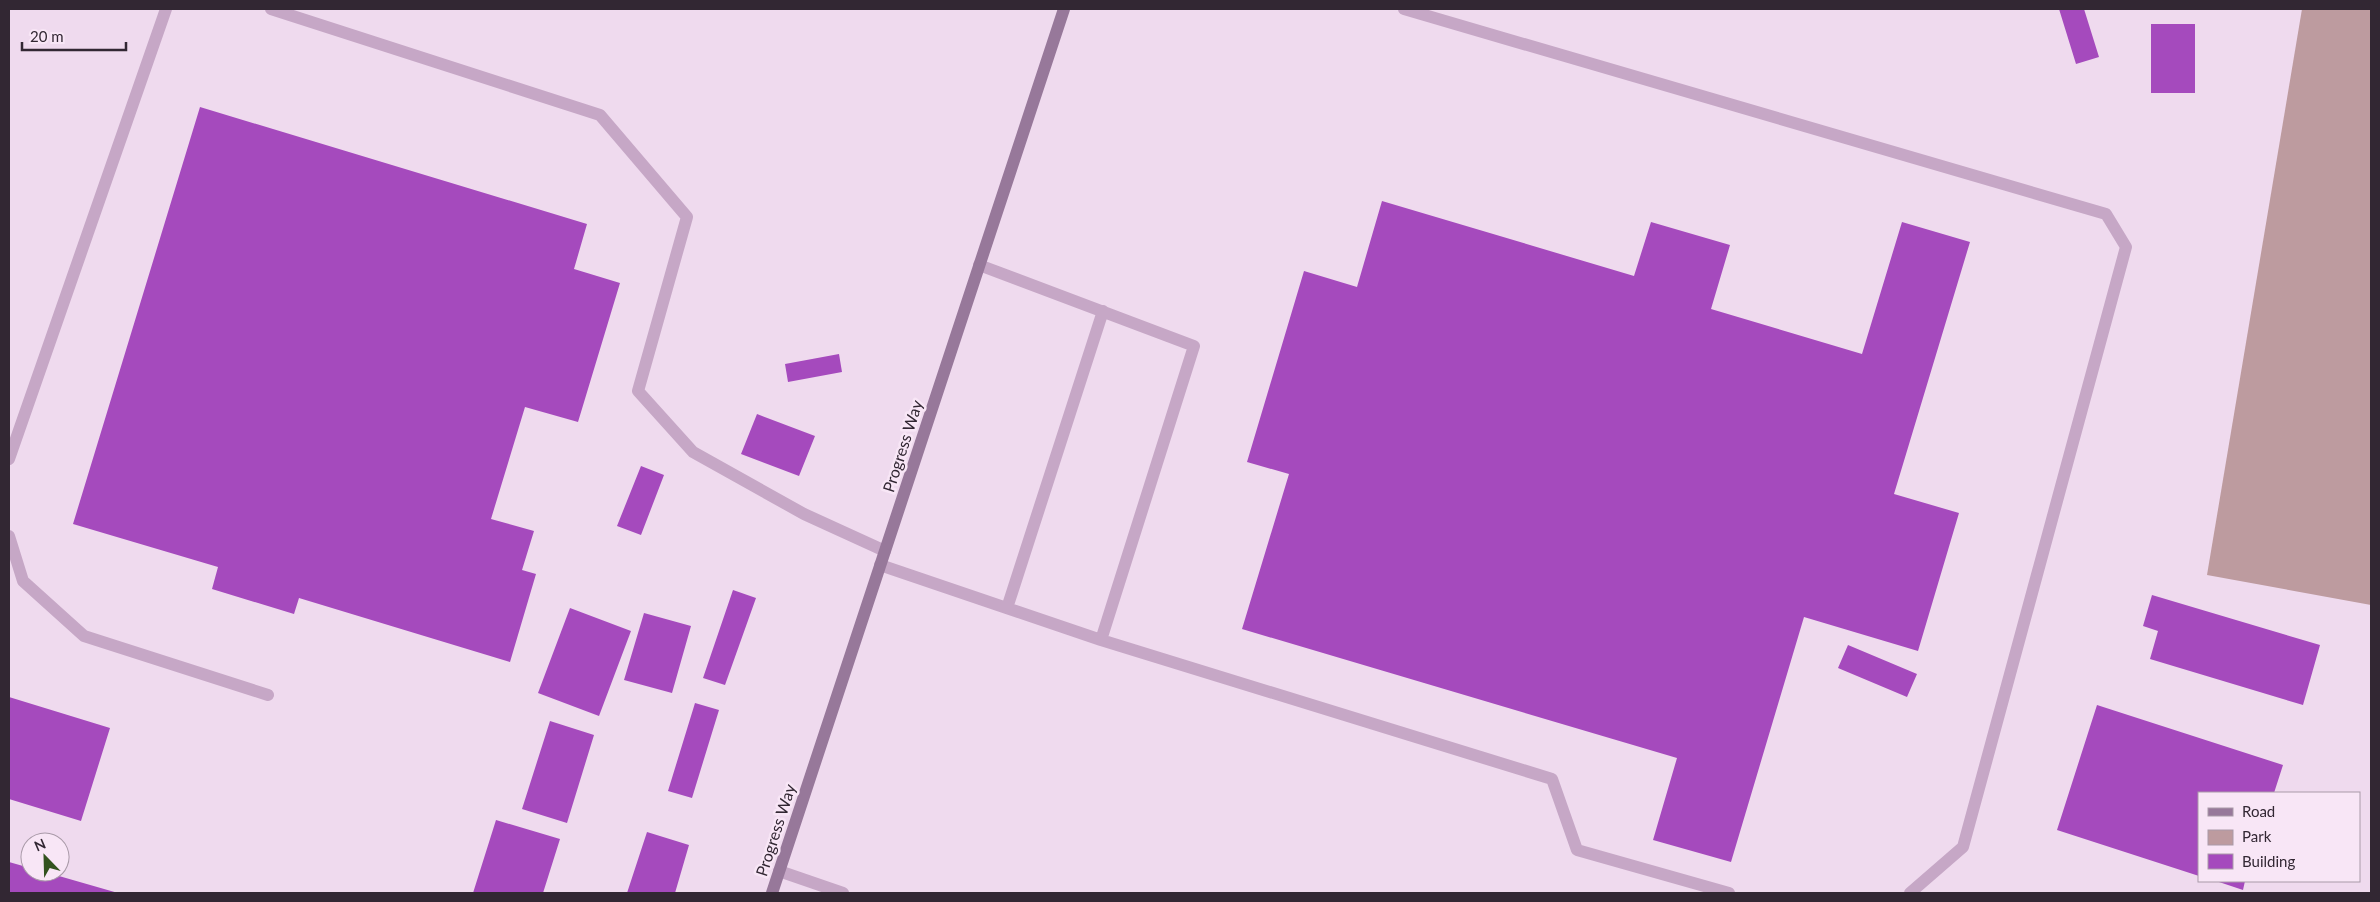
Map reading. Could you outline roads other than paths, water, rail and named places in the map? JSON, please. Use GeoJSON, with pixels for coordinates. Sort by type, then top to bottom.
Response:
{"type":"FeatureCollection","features":[{"type":"Feature","properties":{"kind":"street","name":"Progress Way"},"geometry":{"type":"LineString","coordinates":[[772,893],[1064,9]]}},
{"type":"Feature","properties":{"kind":"lane"},"geometry":{"type":"LineString","coordinates":[[9,459],[166,9]]}},
{"type":"Feature","properties":{"kind":"lane"},"geometry":{"type":"LineString","coordinates":[[271,9],[600,115],[687,217],[638,391],[693,452],[804,514],[885,550]]}},
{"type":"Feature","properties":{"kind":"lane"},"geometry":{"type":"LineString","coordinates":[[1404,9],[2106,214],[2126,247],[1962,847],[1910,893]]}},
{"type":"Feature","properties":{"kind":"lane"},"geometry":{"type":"LineString","coordinates":[[979,264],[1194,346],[1101,640]]}},
{"type":"Feature","properties":{"kind":"lane"},"geometry":{"type":"LineString","coordinates":[[1007,608],[1104,312]]}},
{"type":"Feature","properties":{"kind":"lane"},"geometry":{"type":"LineString","coordinates":[[9,536],[23,581],[84,636],[268,695]]}},
{"type":"Feature","properties":{"kind":"lane"},"geometry":{"type":"LineString","coordinates":[[880,565],[1101,640],[1552,779],[1577,850],[1729,893]]}},
{"type":"Feature","properties":{"kind":"lane"},"geometry":{"type":"LineString","coordinates":[[779,871],[843,893]]}}]}
